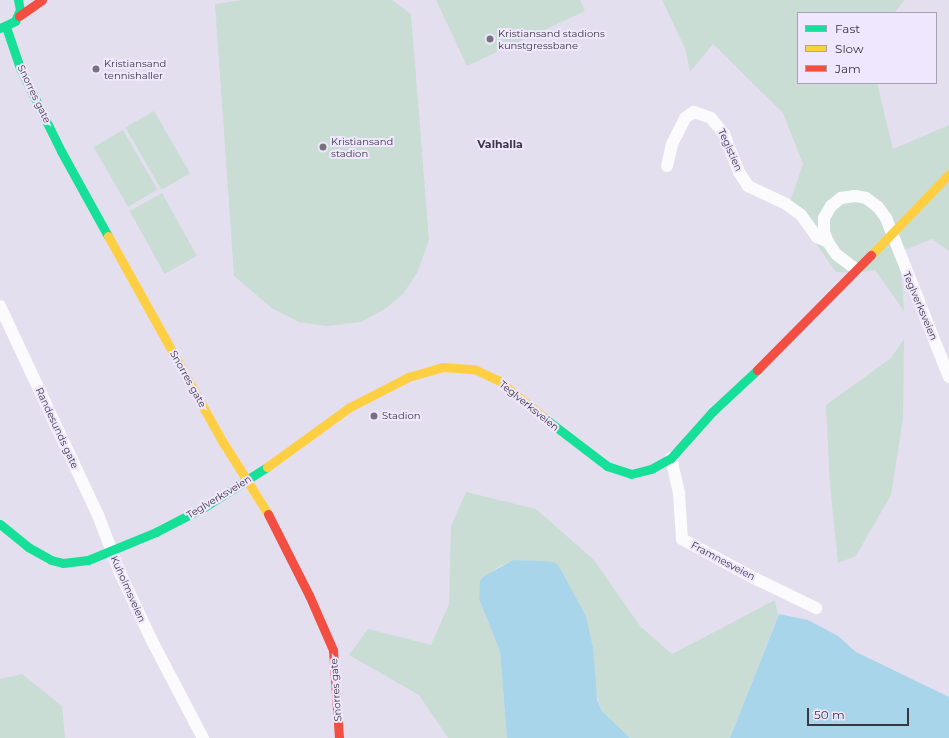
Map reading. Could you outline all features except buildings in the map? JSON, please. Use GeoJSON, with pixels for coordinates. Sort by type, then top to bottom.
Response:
{"type":"FeatureCollection","features":[{"type":"Feature","properties":{"kind":"street"},"geometry":{"type":"LineString","coordinates":[[18,0],[18,16]]}},
{"type":"Feature","properties":{"kind":"street"},"geometry":{"type":"LineString","coordinates":[[3,28],[42,0]]}},
{"type":"Feature","properties":{"kind":"street","name":"Snorres gate"},"geometry":{"type":"LineString","coordinates":[[3,28],[20,68],[60,152],[224,444],[268,514],[333,650],[338,738]]}},
{"type":"Feature","properties":{"kind":"street","name":"Teglstien"},"geometry":{"type":"LineString","coordinates":[[667,166],[677,131],[685,118],[694,112],[716,122],[748,186],[775,199],[801,215],[817,237],[828,242]]}},
{"type":"Feature","properties":{"kind":"street","name":"Teglverksveien"},"geometry":{"type":"LineString","coordinates":[[111,551],[189,515],[247,481],[285,456],[350,407],[408,377],[443,367],[474,369],[498,380],[578,446],[607,466],[632,474],[651,469],[671,458],[712,412],[857,270],[949,174]]}},
{"type":"Feature","properties":{"kind":"street","name":"Teglverksveien"},"geometry":{"type":"LineString","coordinates":[[857,270],[836,254],[828,242],[824,218],[831,206],[841,198],[855,196],[866,198],[878,206],[886,218],[949,377]]}},
{"type":"Feature","properties":{"kind":"street","name":"Randesunds gate"},"geometry":{"type":"LineString","coordinates":[[0,306],[98,515],[111,551]]}},
{"type":"Feature","properties":{"kind":"street","name":"Framnesveien"},"geometry":{"type":"LineString","coordinates":[[671,458],[679,494],[682,539],[756,579],[816,608]]}},
{"type":"Feature","properties":{"kind":"street","name":"Kuholmsveien"},"geometry":{"type":"LineString","coordinates":[[0,524],[42,556],[63,563],[77,563],[111,551],[151,639],[203,738]]}},
{"type":"Feature","properties":{"kind":"green space"},"geometry":{"type":"Polygon","coordinates":[[[242,0],[392,0],[411,14],[429,240],[417,273],[403,294],[385,309],[361,322],[326,326],[299,322],[273,309],[234,276],[215,4],[242,0]]]}},
{"type":"Feature","properties":{"kind":"green space","name":"Kristiansand stadions kunstgressbane"},"geometry":{"type":"Polygon","coordinates":[[[436,0],[580,0],[585,11],[467,66],[436,0]]]}},
{"type":"Feature","properties":{"kind":"green space"},"geometry":{"type":"Polygon","coordinates":[[[662,0],[905,0],[895,12],[797,12],[797,84],[877,84],[893,149],[949,125],[949,251],[932,239],[900,252],[904,311],[875,270],[855,273],[836,272],[789,205],[803,164],[783,113],[713,44],[690,72],[685,48],[662,0]]]}},
{"type":"Feature","properties":{"kind":"green space"},"geometry":{"type":"Polygon","coordinates":[[[154,111],[190,173],[161,190],[125,127],[154,111]]]}},
{"type":"Feature","properties":{"kind":"green space"},"geometry":{"type":"Polygon","coordinates":[[[123,130],[158,190],[128,207],[94,147],[123,130]]]}},
{"type":"Feature","properties":{"kind":"green space"},"geometry":{"type":"Polygon","coordinates":[[[162,193],[197,256],[165,274],[130,211],[162,193]]]}},
{"type":"Feature","properties":{"kind":"green space"},"geometry":{"type":"Polygon","coordinates":[[[904,339],[903,418],[891,495],[856,556],[838,563],[830,486],[826,405],[891,358],[904,339]]]}},
{"type":"Feature","properties":{"kind":"green space"},"geometry":{"type":"Polygon","coordinates":[[[466,492],[536,509],[594,560],[640,626],[672,654],[775,600],[778,615],[730,738],[630,738],[602,711],[594,686],[593,647],[586,616],[559,566],[554,562],[513,560],[498,567],[480,581],[479,599],[500,651],[507,738],[448,738],[419,695],[349,655],[368,629],[431,645],[449,604],[451,526],[466,492]]]}},
{"type":"Feature","properties":{"kind":"green space"},"geometry":{"type":"Polygon","coordinates":[[[22,674],[62,706],[65,738],[0,738],[0,679],[22,674]]]}},
{"type":"Feature","properties":{"kind":"water"},"geometry":{"type":"Polygon","coordinates":[[[513,560],[554,562],[559,566],[586,616],[593,647],[597,699],[602,711],[630,738],[507,738],[500,651],[479,599],[480,581],[483,577],[513,560]]]}},
{"type":"Feature","properties":{"kind":"water"},"geometry":{"type":"Polygon","coordinates":[[[779,614],[808,620],[838,636],[856,652],[949,697],[949,738],[730,738],[779,614]]]}},
{"type":"Feature","properties":{"kind":"traffic: fast"},"geometry":{"type":"LineString","coordinates":[[0,28],[15,21],[20,10],[18,0]]}},
{"type":"Feature","properties":{"kind":"traffic: fast"},"geometry":{"type":"LineString","coordinates":[[6,27],[20,68],[61,151],[108,236]]}},
{"type":"Feature","properties":{"kind":"traffic: fast"},"geometry":{"type":"LineString","coordinates":[[543,417],[607,466],[631,474],[651,469],[671,458],[712,412],[757,370]]}},
{"type":"Feature","properties":{"kind":"traffic: fast"},"geometry":{"type":"LineString","coordinates":[[0,524],[28,547],[51,560],[63,563],[88,560],[156,532],[206,506],[267,467]]}},
{"type":"Feature","properties":{"kind":"traffic: slow"},"geometry":{"type":"LineString","coordinates":[[871,255],[949,174]]}},
{"type":"Feature","properties":{"kind":"traffic: slow"},"geometry":{"type":"LineString","coordinates":[[108,236],[224,444],[268,514]]}},
{"type":"Feature","properties":{"kind":"traffic: slow"},"geometry":{"type":"LineString","coordinates":[[267,467],[350,407],[408,377],[443,367],[474,369],[498,380],[543,417]]}},
{"type":"Feature","properties":{"kind":"traffic: jam"},"geometry":{"type":"LineString","coordinates":[[19,16],[42,0]]}},
{"type":"Feature","properties":{"kind":"traffic: jam"},"geometry":{"type":"LineString","coordinates":[[757,370],[871,255]]}},
{"type":"Feature","properties":{"kind":"traffic: jam"},"geometry":{"type":"LineString","coordinates":[[268,514],[309,595],[333,650],[339,738]]}},
{"type":"Feature","properties":{"kind":"place","name":"Kristiansand stadions kunstgressbane"},"geometry":{"type":"Point","coordinates":[490,39]}},
{"type":"Feature","properties":{"kind":"place","name":"Kristiansand tennishaller"},"geometry":{"type":"Point","coordinates":[96,69]}},
{"type":"Feature","properties":{"kind":"place","name":"Kristiansand stadion"},"geometry":{"type":"Point","coordinates":[323,147]}},
{"type":"Feature","properties":{"kind":"place","name":"Stadion"},"geometry":{"type":"Point","coordinates":[374,416]}},
{"type":"Feature","properties":{"kind":"district","name":"Valhalla"},"geometry":{"type":"Point","coordinates":[500,144]}}]}
